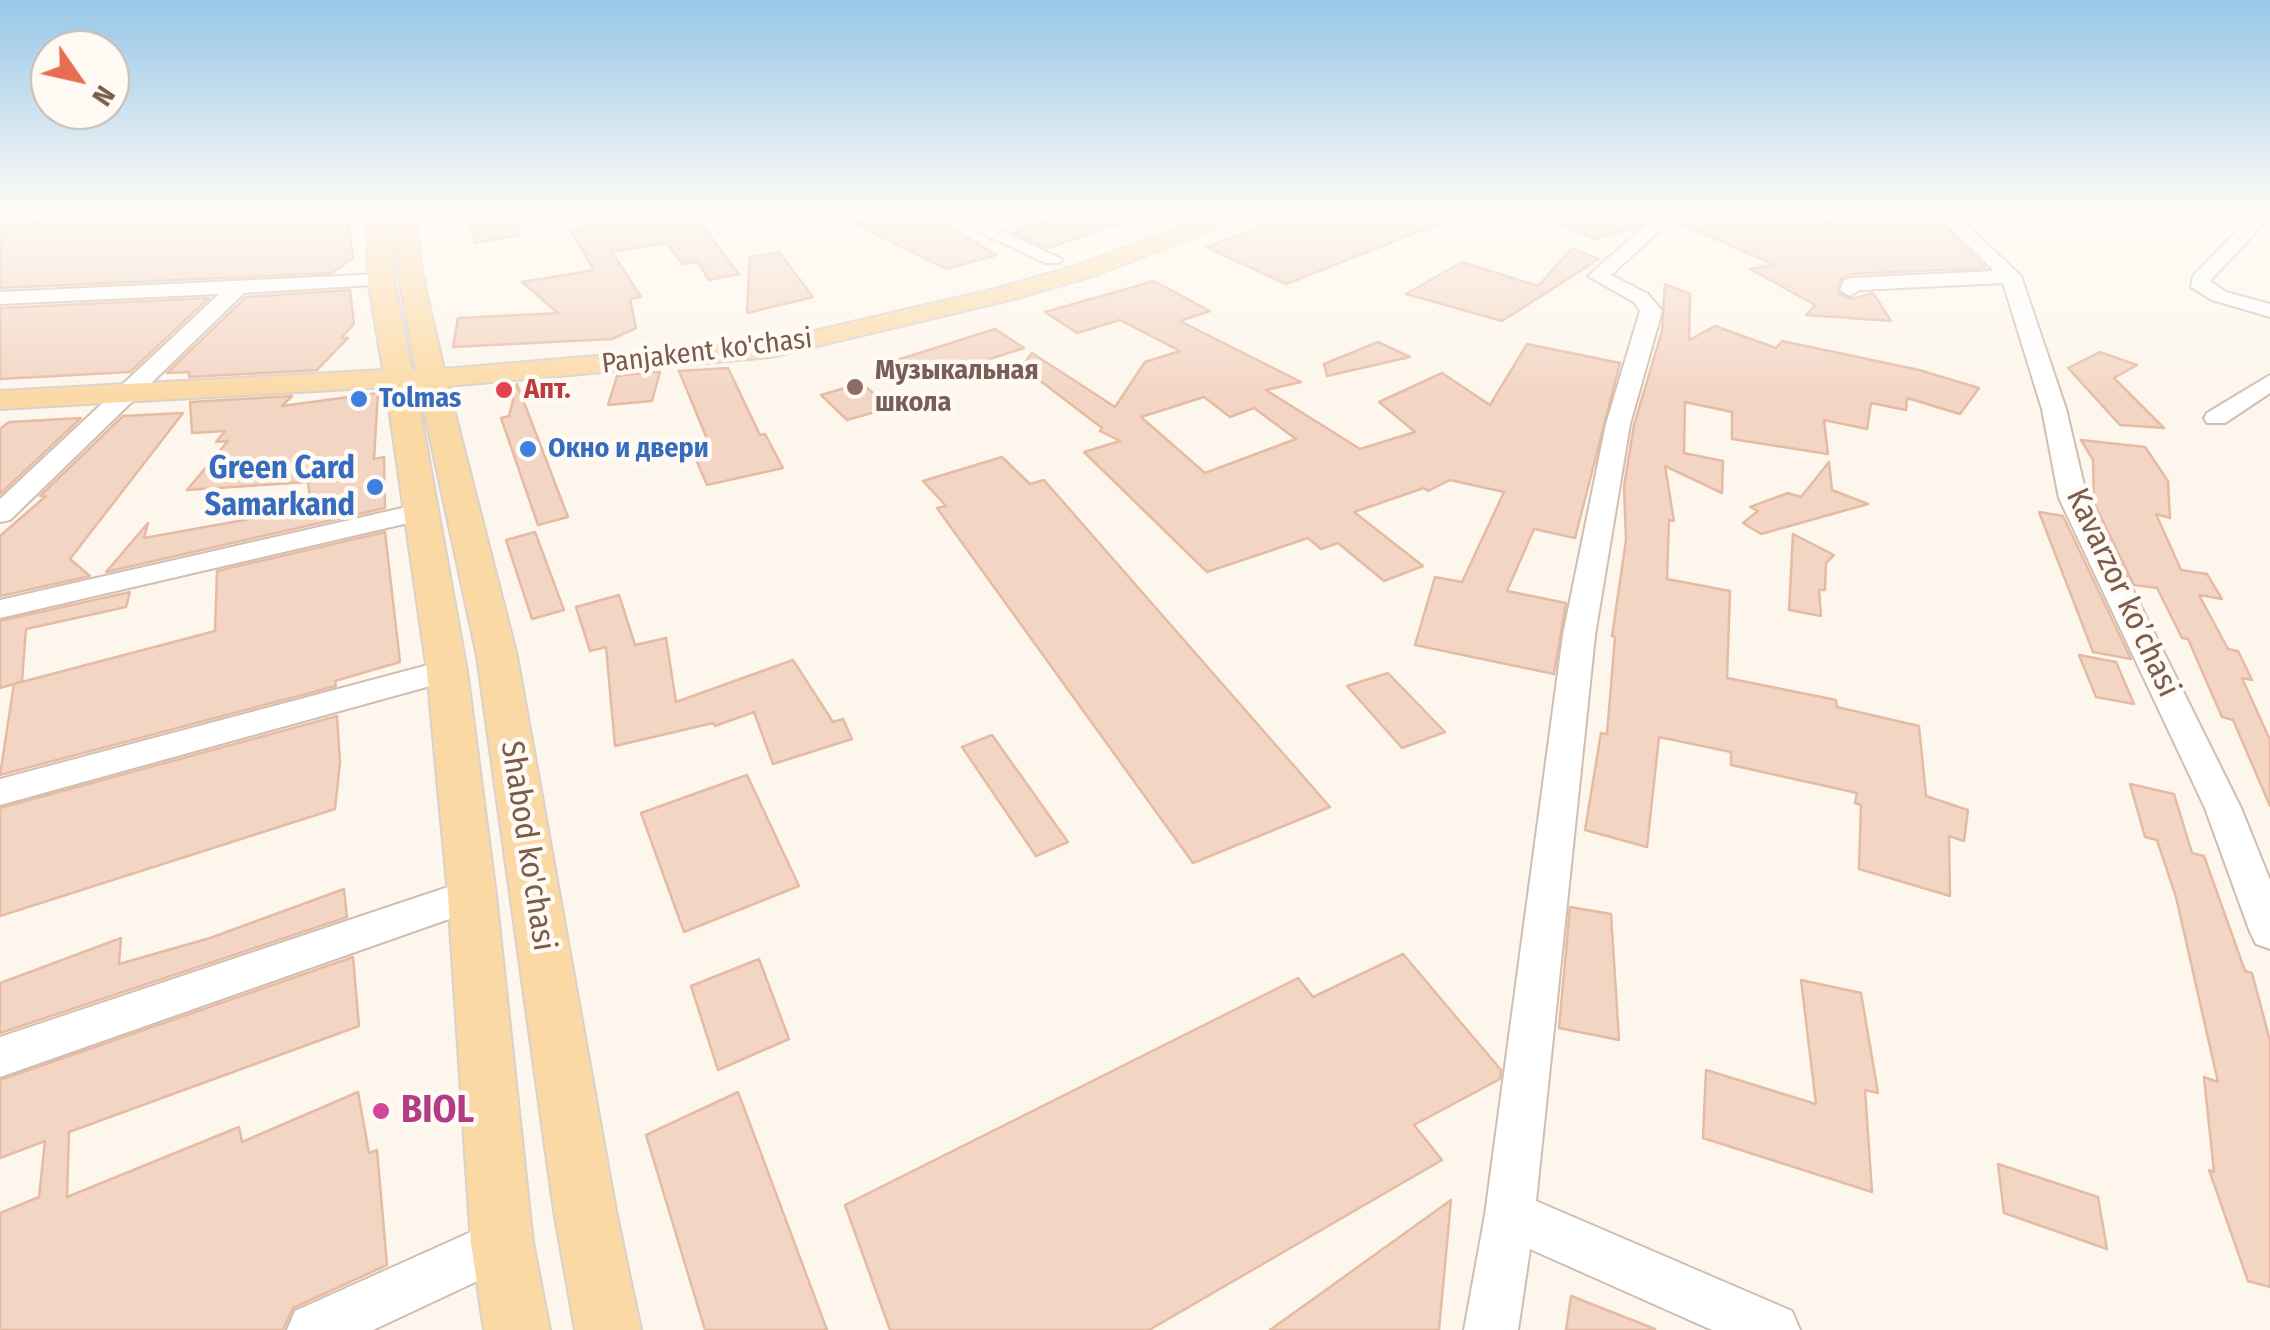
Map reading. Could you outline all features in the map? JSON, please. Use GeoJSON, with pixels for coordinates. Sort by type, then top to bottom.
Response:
{"type":"FeatureCollection","features":[{"type":"Feature","properties":{"kind":"main road"},"geometry":{"type":"LineString","coordinates":[[381,275],[420,374]]}},
{"type":"Feature","properties":{"kind":"main road"},"geometry":{"type":"LineString","coordinates":[[410,275],[420,374]]}},
{"type":"Feature","properties":{"kind":"main road","name":"Panjakent ko'chasi"},"geometry":{"type":"LineString","coordinates":[[994,287],[1019,275]]}},
{"type":"Feature","properties":{"kind":"main road","name":"Panjakent ko'chasi"},"geometry":{"type":"LineString","coordinates":[[5,404],[129,391],[772,350],[994,287],[1061,275]]}},
{"type":"Feature","properties":{"kind":"main road","name":"Shabod ko'chasi"},"geometry":{"type":"LineString","coordinates":[[420,374],[424,512],[448,671],[472,895],[502,1244],[518,1330]]}},
{"type":"Feature","properties":{"kind":"main road","name":"Shabod ko'chasi"},"geometry":{"type":"LineString","coordinates":[[420,374],[497,656],[585,1211],[608,1330]]}},
{"type":"Feature","properties":{"kind":"main road"},"geometry":{"type":"LineString","coordinates":[[464,825],[521,808]]}},
{"type":"Feature","properties":{"kind":"street"},"geometry":{"type":"LineString","coordinates":[[1491,1330],[1510,1214],[1579,635],[1618,424],[1651,311],[1641,298],[1599,275]]}},
{"type":"Feature","properties":{"kind":"street"},"geometry":{"type":"LineString","coordinates":[[2205,275],[2200,287],[2270,311]]}},
{"type":"Feature","properties":{"kind":"street"},"geometry":{"type":"LineString","coordinates":[[1850,290],[1851,284],[2010,276]]}},
{"type":"Feature","properties":{"kind":"street","name":"Kavarzor ko’chasi"},"geometry":{"type":"LineString","coordinates":[[2010,276],[2054,409],[2073,498],[2223,808],[2270,932]]}},
{"type":"Feature","properties":{"kind":"street"},"geometry":{"type":"LineString","coordinates":[[0,298],[381,280]]}},
{"type":"Feature","properties":{"kind":"street"},"geometry":{"type":"LineString","coordinates":[[0,514],[240,286]]}},
{"type":"Feature","properties":{"kind":"street"},"geometry":{"type":"LineString","coordinates":[[2216,418],[2270,382]]}},
{"type":"Feature","properties":{"kind":"street"},"geometry":{"type":"LineString","coordinates":[[0,608],[424,512]]}},
{"type":"Feature","properties":{"kind":"street"},"geometry":{"type":"LineString","coordinates":[[0,792],[448,671]]}},
{"type":"Feature","properties":{"kind":"street"},"geometry":{"type":"LineString","coordinates":[[0,1057],[472,895]]}},
{"type":"Feature","properties":{"kind":"street"},"geometry":{"type":"LineString","coordinates":[[1510,1214],[1773,1330]]}},
{"type":"Feature","properties":{"kind":"street"},"geometry":{"type":"LineString","coordinates":[[314,1330],[502,1244]]}},
{"type":"Feature","properties":{"kind":"building"},"geometry":{"type":"Polygon","coordinates":[[[0,275],[286,275],[0,288],[0,275]]]}},
{"type":"Feature","properties":{"kind":"building"},"geometry":{"type":"Polygon","coordinates":[[[564,275],[627,275],[641,297],[630,299],[636,328],[612,339],[453,347],[458,318],[558,313],[522,282],[564,275]]]}},
{"type":"Feature","properties":{"kind":"building"},"geometry":{"type":"Polygon","coordinates":[[[706,275],[734,275],[709,280],[706,275]]]}},
{"type":"Feature","properties":{"kind":"building"},"geometry":{"type":"Polygon","coordinates":[[[749,275],[796,275],[813,297],[747,313],[749,275]]]}},
{"type":"Feature","properties":{"kind":"building"},"geometry":{"type":"Polygon","coordinates":[[[1267,275],[1309,275],[1286,284],[1267,275]]]}},
{"type":"Feature","properties":{"kind":"building"},"geometry":{"type":"Polygon","coordinates":[[[1439,275],[1503,275],[1538,286],[1548,275],[1574,275],[1502,321],[1406,294],[1439,275]]]}},
{"type":"Feature","properties":{"kind":"building"},"geometry":{"type":"Polygon","coordinates":[[[1761,275],[1849,275],[1841,279],[1838,293],[1852,299],[1873,293],[1891,321],[1806,315],[1815,305],[1761,275]]]}},
{"type":"Feature","properties":{"kind":"building"},"geometry":{"type":"Polygon","coordinates":[[[1154,281],[1210,311],[1180,321],[1301,382],[1266,390],[1360,449],[1415,432],[1379,402],[1442,373],[1490,405],[1527,344],[1620,363],[1575,538],[1534,529],[1507,591],[1566,603],[1554,674],[1415,645],[1435,577],[1462,582],[1504,492],[1450,480],[1428,491],[1424,488],[1354,512],[1423,566],[1384,581],[1338,543],[1321,549],[1308,538],[1207,572],[1084,452],[1120,441],[1100,431],[1102,428],[1022,367],[1032,353],[1115,407],[1145,362],[1180,351],[1120,320],[1077,333],[1045,312],[1154,281]],[[1204,397],[1141,417],[1205,473],[1296,439],[1254,408],[1230,417],[1204,397]]]}},
{"type":"Feature","properties":{"kind":"building"},"geometry":{"type":"Polygon","coordinates":[[[1665,284],[1690,294],[1689,340],[1715,326],[1776,348],[1782,341],[1919,370],[1979,388],[1960,414],[1907,398],[1906,410],[1871,403],[1867,429],[1824,420],[1828,454],[1732,439],[1732,412],[1685,402],[1684,453],[1723,461],[1722,493],[1665,466],[1674,521],[1669,520],[1667,579],[1730,591],[1727,678],[1836,700],[1837,707],[1919,726],[1926,796],[1968,810],[1964,841],[1949,836],[1950,896],[1859,869],[1861,805],[1855,803],[1857,793],[1731,765],[1731,752],[1659,737],[1647,847],[1585,830],[1601,733],[1607,734],[1615,637],[1612,636],[1626,540],[1624,486],[1634,425],[1662,331],[1665,284]]]}},
{"type":"Feature","properties":{"kind":"building"},"geometry":{"type":"Polygon","coordinates":[[[350,290],[354,324],[341,338],[348,338],[317,370],[189,377],[189,372],[167,373],[246,297],[350,290]]]}},
{"type":"Feature","properties":{"kind":"building"},"geometry":{"type":"Polygon","coordinates":[[[209,298],[130,372],[0,379],[0,308],[209,298]]]}},
{"type":"Feature","properties":{"kind":"building"},"geometry":{"type":"Polygon","coordinates":[[[995,329],[1024,348],[918,382],[891,362],[995,329]]]}},
{"type":"Feature","properties":{"kind":"building"},"geometry":{"type":"Polygon","coordinates":[[[1378,342],[1410,357],[1327,376],[1324,364],[1378,342]]]}},
{"type":"Feature","properties":{"kind":"building"},"geometry":{"type":"Polygon","coordinates":[[[2100,352],[2137,365],[2114,378],[2164,428],[2120,425],[2068,368],[2100,352]]]}},
{"type":"Feature","properties":{"kind":"building"},"geometry":{"type":"Polygon","coordinates":[[[728,368],[760,435],[765,434],[783,468],[707,485],[692,450],[710,446],[679,371],[728,368]]]}},
{"type":"Feature","properties":{"kind":"building"},"geometry":{"type":"Polygon","coordinates":[[[660,372],[652,401],[608,405],[617,376],[660,372]]]}},
{"type":"Feature","properties":{"kind":"building"},"geometry":{"type":"Polygon","coordinates":[[[862,383],[889,408],[847,420],[821,395],[862,383]]]}},
{"type":"Feature","properties":{"kind":"building"},"geometry":{"type":"Polygon","coordinates":[[[517,384],[568,517],[538,525],[501,418],[509,416],[517,384]]]}},
{"type":"Feature","properties":{"kind":"building"},"geometry":{"type":"Polygon","coordinates":[[[378,393],[374,459],[384,457],[385,508],[106,572],[148,523],[144,538],[311,508],[308,482],[187,490],[228,441],[216,442],[225,431],[192,433],[190,402],[292,396],[282,406],[378,393]]]}},
{"type":"Feature","properties":{"kind":"building"},"geometry":{"type":"Polygon","coordinates":[[[183,413],[70,559],[90,576],[0,596],[0,536],[46,496],[40,496],[123,416],[183,413]]]}},
{"type":"Feature","properties":{"kind":"building"},"geometry":{"type":"Polygon","coordinates":[[[81,418],[0,494],[0,429],[9,422],[81,418]]]}},
{"type":"Feature","properties":{"kind":"building"},"geometry":{"type":"Polygon","coordinates":[[[2081,440],[2145,447],[2168,481],[2170,518],[2156,514],[2181,570],[2207,574],[2222,599],[2199,595],[2228,649],[2238,651],[2252,680],[2242,678],[2270,740],[2270,806],[2233,720],[2222,717],[2188,639],[2182,638],[2157,588],[2134,585],[2094,503],[2093,460],[2081,440]]]}},
{"type":"Feature","properties":{"kind":"building"},"geometry":{"type":"Polygon","coordinates":[[[1002,457],[1030,484],[1044,480],[1330,807],[1193,863],[937,508],[946,506],[923,481],[1002,457]]]}},
{"type":"Feature","properties":{"kind":"building"},"geometry":{"type":"Polygon","coordinates":[[[1829,462],[1832,490],[1868,504],[1761,534],[1743,523],[1758,511],[1750,507],[1788,493],[1801,497],[1829,462]]]}},
{"type":"Feature","properties":{"kind":"building"},"geometry":{"type":"Polygon","coordinates":[[[2039,512],[2063,516],[2131,659],[2093,652],[2039,512]]]}},
{"type":"Feature","properties":{"kind":"building"},"geometry":{"type":"Polygon","coordinates":[[[385,532],[400,662],[335,681],[336,686],[0,775],[14,684],[215,631],[217,571],[385,532]]]}},
{"type":"Feature","properties":{"kind":"building"},"geometry":{"type":"Polygon","coordinates":[[[535,532],[564,610],[532,619],[506,540],[535,532]]]}},
{"type":"Feature","properties":{"kind":"building"},"geometry":{"type":"Polygon","coordinates":[[[1793,534],[1834,555],[1826,563],[1825,590],[1819,590],[1821,616],[1789,610],[1793,534]]]}},
{"type":"Feature","properties":{"kind":"building"},"geometry":{"type":"Polygon","coordinates":[[[130,592],[126,607],[26,629],[22,681],[0,688],[0,621],[130,592]]]}},
{"type":"Feature","properties":{"kind":"building"},"geometry":{"type":"Polygon","coordinates":[[[619,595],[635,645],[666,638],[676,702],[793,660],[833,722],[843,719],[852,739],[773,764],[754,712],[715,726],[713,723],[615,746],[606,647],[590,651],[576,607],[619,595]]]}},
{"type":"Feature","properties":{"kind":"building"},"geometry":{"type":"Polygon","coordinates":[[[2079,655],[2116,662],[2134,704],[2096,697],[2079,655]]]}},
{"type":"Feature","properties":{"kind":"building"},"geometry":{"type":"Polygon","coordinates":[[[1388,673],[1445,732],[1402,748],[1347,686],[1388,673]]]}},
{"type":"Feature","properties":{"kind":"building"},"geometry":{"type":"Polygon","coordinates":[[[337,716],[340,762],[335,809],[0,916],[0,808],[337,716]]]}},
{"type":"Feature","properties":{"kind":"building"},"geometry":{"type":"Polygon","coordinates":[[[992,735],[1068,842],[1036,856],[962,747],[992,735]]]}},
{"type":"Feature","properties":{"kind":"building"},"geometry":{"type":"Polygon","coordinates":[[[747,775],[799,886],[684,932],[641,813],[747,775]]]}},
{"type":"Feature","properties":{"kind":"building"},"geometry":{"type":"Polygon","coordinates":[[[2130,784],[2174,794],[2192,853],[2204,856],[2245,971],[2252,973],[2270,1041],[2270,1287],[2248,1281],[2209,1170],[2214,1172],[2204,1077],[2218,1082],[2176,897],[2157,840],[2145,837],[2130,784]]]}},
{"type":"Feature","properties":{"kind":"building"},"geometry":{"type":"Polygon","coordinates":[[[344,889],[347,917],[0,1033],[0,983],[121,938],[119,964],[210,938],[344,889]]]}},
{"type":"Feature","properties":{"kind":"building"},"geometry":{"type":"Polygon","coordinates":[[[1570,907],[1611,914],[1619,1040],[1559,1028],[1570,907]]]}},
{"type":"Feature","properties":{"kind":"building"},"geometry":{"type":"Polygon","coordinates":[[[1403,954],[1501,1070],[1500,1079],[1414,1125],[1442,1160],[1149,1330],[890,1330],[845,1205],[1298,978],[1313,997],[1403,954]]]}},
{"type":"Feature","properties":{"kind":"building"},"geometry":{"type":"Polygon","coordinates":[[[353,957],[359,1026],[69,1132],[67,1197],[239,1127],[242,1142],[358,1092],[369,1153],[377,1150],[387,1265],[293,1308],[283,1330],[0,1330],[0,1213],[39,1197],[45,1141],[0,1158],[0,1080],[353,957]]]}},
{"type":"Feature","properties":{"kind":"building"},"geometry":{"type":"Polygon","coordinates":[[[759,959],[789,1039],[718,1070],[691,986],[759,959]]]}},
{"type":"Feature","properties":{"kind":"building"},"geometry":{"type":"Polygon","coordinates":[[[1801,980],[1861,993],[1878,1093],[1865,1090],[1872,1192],[1703,1138],[1706,1070],[1816,1104],[1801,980]]]}},
{"type":"Feature","properties":{"kind":"building"},"geometry":{"type":"Polygon","coordinates":[[[738,1092],[827,1330],[705,1330],[646,1135],[738,1092]]]}},
{"type":"Feature","properties":{"kind":"building"},"geometry":{"type":"Polygon","coordinates":[[[1998,1164],[2098,1197],[2107,1249],[2004,1213],[1998,1164]]]}},
{"type":"Feature","properties":{"kind":"building"},"geometry":{"type":"Polygon","coordinates":[[[1451,1200],[1439,1330],[1270,1330],[1451,1200]]]}},
{"type":"Feature","properties":{"kind":"building"},"geometry":{"type":"Polygon","coordinates":[[[1571,1296],[1655,1329],[1655,1330],[1566,1330],[1571,1296]]]}},
{"type":"Feature","properties":{"kind":"place","name":"Музыкальная школа"},"geometry":{"type":"Point","coordinates":[855,387]}},
{"type":"Feature","properties":{"kind":"place","name":"Апт."},"geometry":{"type":"Point","coordinates":[504,390]}},
{"type":"Feature","properties":{"kind":"place","name":"Tolmas"},"geometry":{"type":"Point","coordinates":[359,399]}},
{"type":"Feature","properties":{"kind":"place","name":"Окно и двери"},"geometry":{"type":"Point","coordinates":[528,449]}},
{"type":"Feature","properties":{"kind":"place","name":"Green Card Samarkand"},"geometry":{"type":"Point","coordinates":[375,487]}},
{"type":"Feature","properties":{"kind":"place","name":"BIOL"},"geometry":{"type":"Point","coordinates":[381,1111]}}]}
